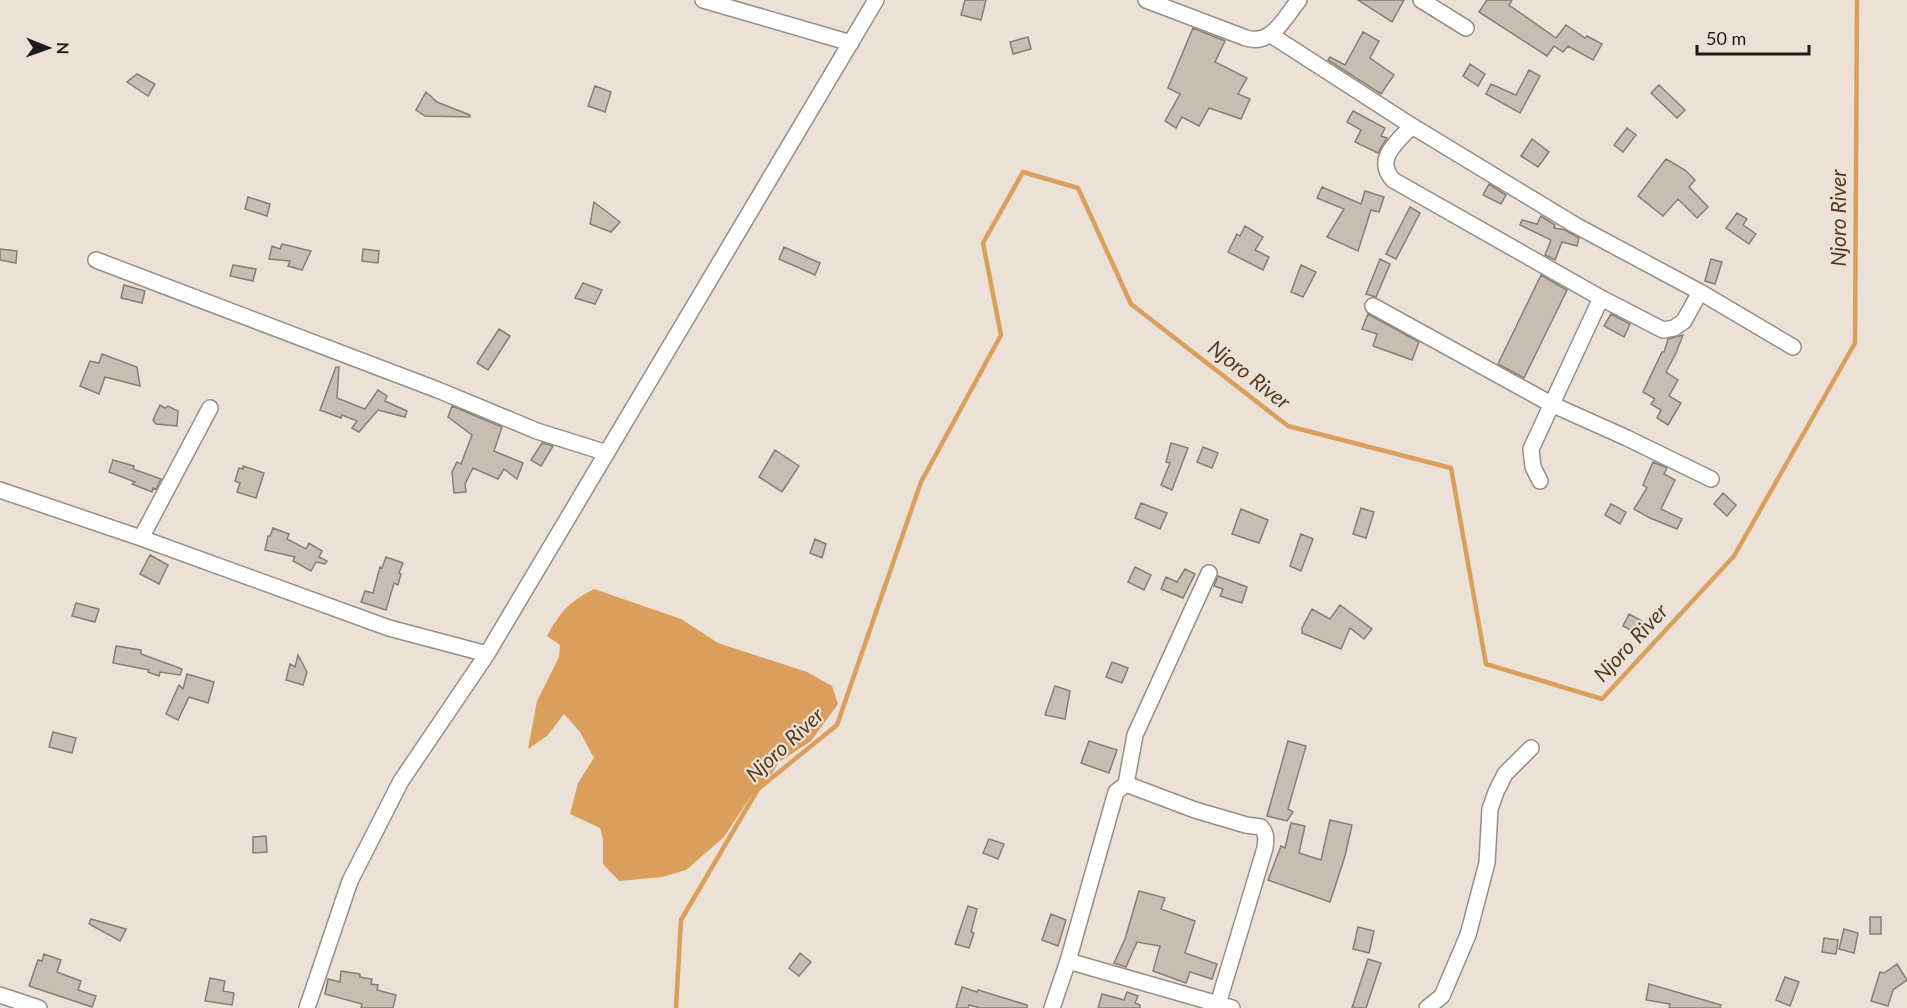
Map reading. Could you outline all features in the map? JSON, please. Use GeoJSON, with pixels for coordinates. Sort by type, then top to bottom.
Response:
{"type":"FeatureCollection","features":[{"type":"Feature","properties":{"kind":"street"},"geometry":{"type":"LineString","coordinates":[[703,0],[851,43]]}},
{"type":"Feature","properties":{"kind":"street"},"geometry":{"type":"LineString","coordinates":[[306,1008],[350,881],[401,782],[488,654],[876,0]]}},
{"type":"Feature","properties":{"kind":"street"},"geometry":{"type":"LineString","coordinates":[[1146,0],[1251,40],[1271,35],[1299,0]]}},
{"type":"Feature","properties":{"kind":"street"},"geometry":{"type":"LineString","coordinates":[[1421,0],[1466,28]]}},
{"type":"Feature","properties":{"kind":"street"},"geometry":{"type":"LineString","coordinates":[[1271,35],[1412,126],[1575,225],[1700,292],[1793,347]]}},
{"type":"Feature","properties":{"kind":"street"},"geometry":{"type":"LineString","coordinates":[[1412,126],[1386,159],[1384,165],[1386,173],[1393,180],[1656,327],[1669,330],[1684,321],[1700,292]]}},
{"type":"Feature","properties":{"kind":"street"},"geometry":{"type":"LineString","coordinates":[[96,260],[396,374],[537,431],[607,453]]}},
{"type":"Feature","properties":{"kind":"street"},"geometry":{"type":"LineString","coordinates":[[1540,480],[1533,467],[1531,449],[1601,298]]}},
{"type":"Feature","properties":{"kind":"street"},"geometry":{"type":"LineString","coordinates":[[1374,306],[1551,404],[1711,479]]}},
{"type":"Feature","properties":{"kind":"street"},"geometry":{"type":"LineString","coordinates":[[141,538],[210,408]]}},
{"type":"Feature","properties":{"kind":"street"},"geometry":{"type":"LineString","coordinates":[[0,490],[141,538],[389,628],[488,654]]}},
{"type":"Feature","properties":{"kind":"street"},"geometry":{"type":"LineString","coordinates":[[1052,1008],[1068,961],[1116,792],[1126,784],[1135,735],[1209,573]]}},
{"type":"Feature","properties":{"kind":"street"},"geometry":{"type":"LineString","coordinates":[[1427,1008],[1442,996],[1468,935],[1487,863],[1491,809],[1496,792],[1505,774],[1531,748]]}},
{"type":"Feature","properties":{"kind":"street"},"geometry":{"type":"LineString","coordinates":[[1068,961],[1225,1006],[1265,848],[1265,831],[1262,827],[1246,825],[1195,810],[1126,784]]}},
{"type":"Feature","properties":{"kind":"street"},"geometry":{"type":"LineString","coordinates":[[0,995],[39,1008]]}},
{"type":"Feature","properties":{"kind":"water"},"geometry":{"type":"Polygon","coordinates":[[[594,589],[681,619],[718,643],[807,672],[832,686],[838,704],[811,741],[779,762],[771,775],[751,796],[724,837],[686,870],[662,877],[619,881],[603,864],[603,839],[600,828],[570,814],[578,783],[594,758],[580,732],[564,714],[547,736],[528,749],[537,701],[559,657],[560,645],[547,636],[566,608],[594,589]]]}},
{"type":"Feature","properties":{"kind":"building"},"geometry":{"type":"Polygon","coordinates":[[[965,0],[986,0],[981,20],[961,15],[965,0]]]}},
{"type":"Feature","properties":{"kind":"building"},"geometry":{"type":"Polygon","coordinates":[[[1358,0],[1404,0],[1392,22],[1358,0]]]}},
{"type":"Feature","properties":{"kind":"building"},"geometry":{"type":"Polygon","coordinates":[[[1487,0],[1512,0],[1509,5],[1556,38],[1566,25],[1585,38],[1587,36],[1602,44],[1593,60],[1568,46],[1563,52],[1554,46],[1547,56],[1479,12],[1487,0]]]}},
{"type":"Feature","properties":{"kind":"building"},"geometry":{"type":"Polygon","coordinates":[[[1193,28],[1225,41],[1215,62],[1247,78],[1238,94],[1250,99],[1241,119],[1209,108],[1199,126],[1182,117],[1176,128],[1165,121],[1180,94],[1168,88],[1193,28]]]}},
{"type":"Feature","properties":{"kind":"building"},"geometry":{"type":"Polygon","coordinates":[[[1363,32],[1379,41],[1370,58],[1394,75],[1381,94],[1328,60],[1330,57],[1345,65],[1363,32]]]}},
{"type":"Feature","properties":{"kind":"building"},"geometry":{"type":"Polygon","coordinates":[[[1028,37],[1031,49],[1013,54],[1010,42],[1028,37]]]}},
{"type":"Feature","properties":{"kind":"building"},"geometry":{"type":"Polygon","coordinates":[[[1470,64],[1485,74],[1478,86],[1463,76],[1470,64]]]}},
{"type":"Feature","properties":{"kind":"building"},"geometry":{"type":"Polygon","coordinates":[[[1529,70],[1540,76],[1520,113],[1486,94],[1491,84],[1516,95],[1529,70]]]}},
{"type":"Feature","properties":{"kind":"building"},"geometry":{"type":"Polygon","coordinates":[[[137,74],[155,84],[148,96],[127,82],[137,74]]]}},
{"type":"Feature","properties":{"kind":"building"},"geometry":{"type":"Polygon","coordinates":[[[1659,85],[1685,110],[1677,118],[1651,93],[1659,85]]]}},
{"type":"Feature","properties":{"kind":"building"},"geometry":{"type":"Polygon","coordinates":[[[595,86],[611,92],[605,112],[588,106],[595,86]]]}},
{"type":"Feature","properties":{"kind":"building"},"geometry":{"type":"Polygon","coordinates":[[[426,92],[437,102],[470,115],[470,117],[425,116],[416,110],[426,92]]]}},
{"type":"Feature","properties":{"kind":"building"},"geometry":{"type":"Polygon","coordinates":[[[1353,111],[1385,128],[1381,136],[1387,138],[1378,153],[1355,142],[1361,130],[1347,122],[1353,111]]]}},
{"type":"Feature","properties":{"kind":"building"},"geometry":{"type":"Polygon","coordinates":[[[1627,128],[1636,135],[1623,152],[1614,145],[1627,128]]]}},
{"type":"Feature","properties":{"kind":"building"},"geometry":{"type":"Polygon","coordinates":[[[1532,139],[1549,152],[1538,167],[1521,156],[1532,139]]]}},
{"type":"Feature","properties":{"kind":"building"},"geometry":{"type":"Polygon","coordinates":[[[1666,159],[1685,170],[1695,180],[1689,187],[1708,207],[1697,218],[1678,199],[1663,216],[1638,196],[1666,159]]]}},
{"type":"Feature","properties":{"kind":"building"},"geometry":{"type":"Polygon","coordinates":[[[1489,184],[1506,195],[1501,204],[1483,195],[1489,184]]]}},
{"type":"Feature","properties":{"kind":"building"},"geometry":{"type":"Polygon","coordinates":[[[1322,187],[1361,204],[1365,191],[1384,197],[1379,212],[1371,210],[1358,251],[1327,237],[1344,209],[1317,198],[1322,187]]]}},
{"type":"Feature","properties":{"kind":"building"},"geometry":{"type":"Polygon","coordinates":[[[248,197],[270,204],[267,216],[245,209],[248,197]]]}},
{"type":"Feature","properties":{"kind":"building"},"geometry":{"type":"Polygon","coordinates":[[[594,202],[620,222],[611,232],[590,224],[594,202]]]}},
{"type":"Feature","properties":{"kind":"building"},"geometry":{"type":"Polygon","coordinates":[[[1410,207],[1420,213],[1396,259],[1386,254],[1410,207]]]}},
{"type":"Feature","properties":{"kind":"building"},"geometry":{"type":"Polygon","coordinates":[[[1737,213],[1747,219],[1743,225],[1756,234],[1749,244],[1726,228],[1737,213]]]}},
{"type":"Feature","properties":{"kind":"building"},"geometry":{"type":"Polygon","coordinates":[[[1541,216],[1555,225],[1554,228],[1565,230],[1579,238],[1577,246],[1562,242],[1555,260],[1545,255],[1551,240],[1520,225],[1522,220],[1537,224],[1541,216]]]}},
{"type":"Feature","properties":{"kind":"building"},"geometry":{"type":"Polygon","coordinates":[[[1245,226],[1263,237],[1255,250],[1269,257],[1263,270],[1228,252],[1237,234],[1240,236],[1245,226]]]}},
{"type":"Feature","properties":{"kind":"building"},"geometry":{"type":"Polygon","coordinates":[[[282,244],[311,251],[302,270],[288,266],[290,261],[269,259],[272,246],[280,249],[282,244]]]}},
{"type":"Feature","properties":{"kind":"building"},"geometry":{"type":"Polygon","coordinates":[[[784,247],[820,263],[815,275],[779,259],[784,247]]]}},
{"type":"Feature","properties":{"kind":"building"},"geometry":{"type":"Polygon","coordinates":[[[0,249],[17,251],[16,263],[0,260],[0,249]]]}},
{"type":"Feature","properties":{"kind":"building"},"geometry":{"type":"Polygon","coordinates":[[[363,249],[379,251],[378,263],[362,261],[363,249]]]}},
{"type":"Feature","properties":{"kind":"building"},"geometry":{"type":"Polygon","coordinates":[[[1380,259],[1390,264],[1376,297],[1366,294],[1380,259]]]}},
{"type":"Feature","properties":{"kind":"building"},"geometry":{"type":"Polygon","coordinates":[[[1711,259],[1722,262],[1715,284],[1705,281],[1711,259]]]}},
{"type":"Feature","properties":{"kind":"building"},"geometry":{"type":"Polygon","coordinates":[[[233,265],[256,269],[253,281],[230,276],[233,265]]]}},
{"type":"Feature","properties":{"kind":"building"},"geometry":{"type":"Polygon","coordinates":[[[1301,265],[1316,272],[1303,297],[1291,292],[1301,265]]]}},
{"type":"Feature","properties":{"kind":"building"},"geometry":{"type":"Polygon","coordinates":[[[1541,275],[1567,290],[1524,378],[1498,364],[1541,275]]]}},
{"type":"Feature","properties":{"kind":"building"},"geometry":{"type":"Polygon","coordinates":[[[583,283],[602,290],[595,304],[575,298],[583,283]]]}},
{"type":"Feature","properties":{"kind":"building"},"geometry":{"type":"Polygon","coordinates":[[[124,285],[145,291],[142,303],[121,298],[124,285]]]}},
{"type":"Feature","properties":{"kind":"building"},"geometry":{"type":"Polygon","coordinates":[[[1368,314],[1419,342],[1412,360],[1373,346],[1377,334],[1362,329],[1368,314]]]}},
{"type":"Feature","properties":{"kind":"building"},"geometry":{"type":"Polygon","coordinates":[[[1611,314],[1630,324],[1624,337],[1604,326],[1611,314]]]}},
{"type":"Feature","properties":{"kind":"building"},"geometry":{"type":"Polygon","coordinates":[[[499,329],[510,336],[488,370],[477,363],[499,329]]]}},
{"type":"Feature","properties":{"kind":"building"},"geometry":{"type":"Polygon","coordinates":[[[1683,335],[1666,372],[1678,380],[1669,396],[1681,403],[1668,425],[1657,418],[1661,410],[1651,404],[1655,399],[1643,392],[1664,352],[1668,339],[1683,335]]]}},
{"type":"Feature","properties":{"kind":"building"},"geometry":{"type":"Polygon","coordinates":[[[102,354],[137,367],[140,386],[105,377],[99,394],[80,386],[90,361],[99,363],[102,354]]]}},
{"type":"Feature","properties":{"kind":"building"},"geometry":{"type":"Polygon","coordinates":[[[336,367],[339,367],[337,398],[365,409],[378,390],[387,396],[385,401],[407,411],[405,417],[378,410],[359,432],[352,428],[357,421],[320,410],[336,367]]]}},
{"type":"Feature","properties":{"kind":"building"},"geometry":{"type":"Polygon","coordinates":[[[160,405],[178,411],[177,426],[156,424],[153,420],[160,405]]]}},
{"type":"Feature","properties":{"kind":"building"},"geometry":{"type":"Polygon","coordinates":[[[452,406],[502,427],[494,451],[523,463],[517,479],[504,469],[498,479],[473,468],[465,484],[466,492],[454,493],[452,472],[457,462],[461,464],[472,435],[448,417],[452,406]]]}},
{"type":"Feature","properties":{"kind":"building"},"geometry":{"type":"Polygon","coordinates":[[[542,443],[553,446],[541,466],[531,460],[542,443]]]}},
{"type":"Feature","properties":{"kind":"building"},"geometry":{"type":"Polygon","coordinates":[[[1171,443],[1188,448],[1172,490],[1161,485],[1170,463],[1166,462],[1171,443]]]}},
{"type":"Feature","properties":{"kind":"building"},"geometry":{"type":"Polygon","coordinates":[[[1203,447],[1218,453],[1212,468],[1197,462],[1203,447]]]}},
{"type":"Feature","properties":{"kind":"building"},"geometry":{"type":"Polygon","coordinates":[[[775,450],[799,466],[782,492],[759,477],[775,450]]]}},
{"type":"Feature","properties":{"kind":"building"},"geometry":{"type":"Polygon","coordinates":[[[113,460],[134,466],[133,469],[161,479],[156,489],[153,488],[152,492],[132,484],[135,482],[109,472],[113,460]]]}},
{"type":"Feature","properties":{"kind":"building"},"geometry":{"type":"Polygon","coordinates":[[[1653,462],[1667,468],[1664,474],[1675,480],[1661,509],[1682,519],[1677,529],[1634,509],[1647,488],[1643,485],[1653,462]]]}},
{"type":"Feature","properties":{"kind":"building"},"geometry":{"type":"Polygon","coordinates":[[[243,466],[264,473],[256,498],[237,492],[240,483],[235,481],[239,468],[243,469],[243,466]]]}},
{"type":"Feature","properties":{"kind":"building"},"geometry":{"type":"Polygon","coordinates":[[[1723,493],[1736,505],[1727,516],[1714,504],[1723,493]]]}},
{"type":"Feature","properties":{"kind":"building"},"geometry":{"type":"Polygon","coordinates":[[[1141,503],[1167,513],[1160,529],[1135,518],[1141,503]]]}},
{"type":"Feature","properties":{"kind":"building"},"geometry":{"type":"Polygon","coordinates":[[[1611,504],[1626,512],[1620,524],[1605,515],[1611,504]]]}},
{"type":"Feature","properties":{"kind":"building"},"geometry":{"type":"Polygon","coordinates":[[[1361,508],[1374,512],[1366,538],[1353,534],[1361,508]]]}},
{"type":"Feature","properties":{"kind":"building"},"geometry":{"type":"Polygon","coordinates":[[[1241,509],[1268,520],[1259,543],[1232,534],[1241,509]]]}},
{"type":"Feature","properties":{"kind":"building"},"geometry":{"type":"Polygon","coordinates":[[[273,528],[289,534],[287,539],[306,549],[309,543],[322,551],[319,557],[327,561],[325,564],[316,562],[311,571],[293,561],[295,557],[265,550],[268,536],[273,528]]]}},
{"type":"Feature","properties":{"kind":"building"},"geometry":{"type":"Polygon","coordinates":[[[1301,534],[1313,539],[1301,571],[1290,566],[1301,534]]]}},
{"type":"Feature","properties":{"kind":"building"},"geometry":{"type":"Polygon","coordinates":[[[815,539],[826,544],[822,558],[810,553],[815,539]]]}},
{"type":"Feature","properties":{"kind":"building"},"geometry":{"type":"Polygon","coordinates":[[[150,555],[168,565],[159,584],[140,574],[150,555]]]}},
{"type":"Feature","properties":{"kind":"building"},"geometry":{"type":"Polygon","coordinates":[[[386,557],[403,563],[398,585],[394,583],[386,610],[361,602],[365,591],[373,593],[380,567],[382,568],[386,557]]]}},
{"type":"Feature","properties":{"kind":"building"},"geometry":{"type":"Polygon","coordinates":[[[1135,567],[1151,575],[1144,590],[1128,582],[1135,567]]]}},
{"type":"Feature","properties":{"kind":"building"},"geometry":{"type":"Polygon","coordinates":[[[1185,569],[1195,574],[1183,598],[1161,589],[1166,577],[1177,582],[1185,569]]]}},
{"type":"Feature","properties":{"kind":"building"},"geometry":{"type":"Polygon","coordinates":[[[1218,576],[1247,587],[1242,603],[1220,596],[1223,589],[1214,586],[1218,576]]]}},
{"type":"Feature","properties":{"kind":"building"},"geometry":{"type":"Polygon","coordinates":[[[76,603],[99,609],[95,622],[72,616],[76,603]]]}},
{"type":"Feature","properties":{"kind":"building"},"geometry":{"type":"Polygon","coordinates":[[[1340,605],[1372,629],[1364,639],[1350,628],[1341,649],[1302,633],[1302,628],[1312,609],[1330,619],[1340,605]]]}},
{"type":"Feature","properties":{"kind":"building"},"geometry":{"type":"Polygon","coordinates":[[[1629,614],[1642,621],[1636,633],[1623,626],[1629,614]]]}},
{"type":"Feature","properties":{"kind":"building"},"geometry":{"type":"Polygon","coordinates":[[[116,646],[141,650],[141,654],[182,669],[180,675],[160,672],[159,676],[148,672],[149,670],[113,663],[116,646]]]}},
{"type":"Feature","properties":{"kind":"building"},"geometry":{"type":"Polygon","coordinates":[[[298,655],[307,672],[303,685],[286,680],[290,664],[295,667],[298,655]]]}},
{"type":"Feature","properties":{"kind":"building"},"geometry":{"type":"Polygon","coordinates":[[[1112,662],[1128,668],[1122,683],[1106,677],[1112,662]]]}},
{"type":"Feature","properties":{"kind":"building"},"geometry":{"type":"Polygon","coordinates":[[[187,674],[214,682],[208,703],[189,697],[178,720],[166,714],[179,685],[183,689],[187,674]]]}},
{"type":"Feature","properties":{"kind":"building"},"geometry":{"type":"Polygon","coordinates":[[[1055,686],[1070,691],[1065,719],[1045,715],[1055,686]]]}},
{"type":"Feature","properties":{"kind":"building"},"geometry":{"type":"Polygon","coordinates":[[[53,732],[76,738],[72,753],[49,747],[53,732]]]}},
{"type":"Feature","properties":{"kind":"building"},"geometry":{"type":"Polygon","coordinates":[[[1089,741],[1117,750],[1109,773],[1081,763],[1089,741]]]}},
{"type":"Feature","properties":{"kind":"building"},"geometry":{"type":"Polygon","coordinates":[[[1288,741],[1306,746],[1288,809],[1293,812],[1287,821],[1267,816],[1288,741]]]}},
{"type":"Feature","properties":{"kind":"building"},"geometry":{"type":"Polygon","coordinates":[[[1330,820],[1352,825],[1330,902],[1268,880],[1281,846],[1285,848],[1291,823],[1305,826],[1299,853],[1321,860],[1330,820]]]}},
{"type":"Feature","properties":{"kind":"building"},"geometry":{"type":"Polygon","coordinates":[[[266,836],[267,852],[253,853],[253,837],[266,836]]]}},
{"type":"Feature","properties":{"kind":"building"},"geometry":{"type":"Polygon","coordinates":[[[989,839],[1004,844],[998,859],[983,853],[989,839]]]}},
{"type":"Feature","properties":{"kind":"building"},"geometry":{"type":"Polygon","coordinates":[[[1139,891],[1165,898],[1161,909],[1195,921],[1185,953],[1217,964],[1212,979],[1190,972],[1186,983],[1153,971],[1160,946],[1137,942],[1126,967],[1114,963],[1125,939],[1139,891]]]}},
{"type":"Feature","properties":{"kind":"building"},"geometry":{"type":"Polygon","coordinates":[[[968,906],[977,909],[971,932],[974,933],[969,948],[955,944],[968,906]]]}},
{"type":"Feature","properties":{"kind":"building"},"geometry":{"type":"Polygon","coordinates":[[[1051,914],[1066,920],[1058,946],[1042,940],[1051,914]]]}},
{"type":"Feature","properties":{"kind":"building"},"geometry":{"type":"Polygon","coordinates":[[[1870,917],[1881,917],[1881,934],[1870,934],[1870,917]]]}},
{"type":"Feature","properties":{"kind":"building"},"geometry":{"type":"Polygon","coordinates":[[[91,919],[126,929],[120,941],[89,924],[91,919]]]}},
{"type":"Feature","properties":{"kind":"building"},"geometry":{"type":"Polygon","coordinates":[[[1358,927],[1374,931],[1369,953],[1353,949],[1358,927]]]}},
{"type":"Feature","properties":{"kind":"building"},"geometry":{"type":"Polygon","coordinates":[[[1844,929],[1858,933],[1854,953],[1839,949],[1844,929]]]}},
{"type":"Feature","properties":{"kind":"building"},"geometry":{"type":"Polygon","coordinates":[[[1824,938],[1838,940],[1836,954],[1822,952],[1824,938]]]}},
{"type":"Feature","properties":{"kind":"building"},"geometry":{"type":"Polygon","coordinates":[[[800,953],[811,962],[799,976],[789,968],[800,953]]]}},
{"type":"Feature","properties":{"kind":"building"},"geometry":{"type":"Polygon","coordinates":[[[44,954],[61,960],[57,972],[81,981],[78,990],[96,996],[92,1007],[29,986],[38,960],[42,961],[44,954]]]}},
{"type":"Feature","properties":{"kind":"building"},"geometry":{"type":"Polygon","coordinates":[[[1368,959],[1381,963],[1366,1008],[1352,1008],[1368,959]]]}},
{"type":"Feature","properties":{"kind":"building"},"geometry":{"type":"Polygon","coordinates":[[[1897,964],[1907,980],[1893,990],[1888,1006],[1871,1001],[1880,972],[1884,973],[1897,964]]]}},
{"type":"Feature","properties":{"kind":"building"},"geometry":{"type":"Polygon","coordinates":[[[341,971],[360,974],[360,977],[372,979],[371,984],[378,985],[377,990],[396,995],[393,1008],[361,1008],[362,1004],[325,994],[328,979],[340,982],[341,971]]]}},
{"type":"Feature","properties":{"kind":"building"},"geometry":{"type":"Polygon","coordinates":[[[1785,977],[1799,982],[1790,1006],[1776,1000],[1785,977]]]}},
{"type":"Feature","properties":{"kind":"building"},"geometry":{"type":"Polygon","coordinates":[[[210,978],[225,981],[223,991],[234,993],[232,1005],[205,1001],[210,978]]]}},
{"type":"Feature","properties":{"kind":"building"},"geometry":{"type":"Polygon","coordinates":[[[1649,984],[1721,1005],[1720,1008],[1669,1008],[1670,1004],[1646,1000],[1649,984]]]}},
{"type":"Feature","properties":{"kind":"building"},"geometry":{"type":"Polygon","coordinates":[[[962,987],[1027,1005],[1027,1008],[980,1008],[969,1005],[968,1008],[956,1008],[962,987]]]}},
{"type":"Feature","properties":{"kind":"building"},"geometry":{"type":"Polygon","coordinates":[[[1127,992],[1138,996],[1135,1003],[1140,1005],[1140,1008],[1098,1008],[1102,994],[1124,1000],[1127,992]]]}},
{"type":"Feature","properties":{"kind":"waterway","name":"Njoro River"},"geometry":{"type":"LineString","coordinates":[[676,1008],[681,920],[758,789],[837,725],[921,482],[1001,335],[983,243],[1023,172],[1078,188],[1131,304],[1288,426],[1451,468],[1486,664],[1602,699],[1734,556],[1855,343],[1857,0]]}}]}
